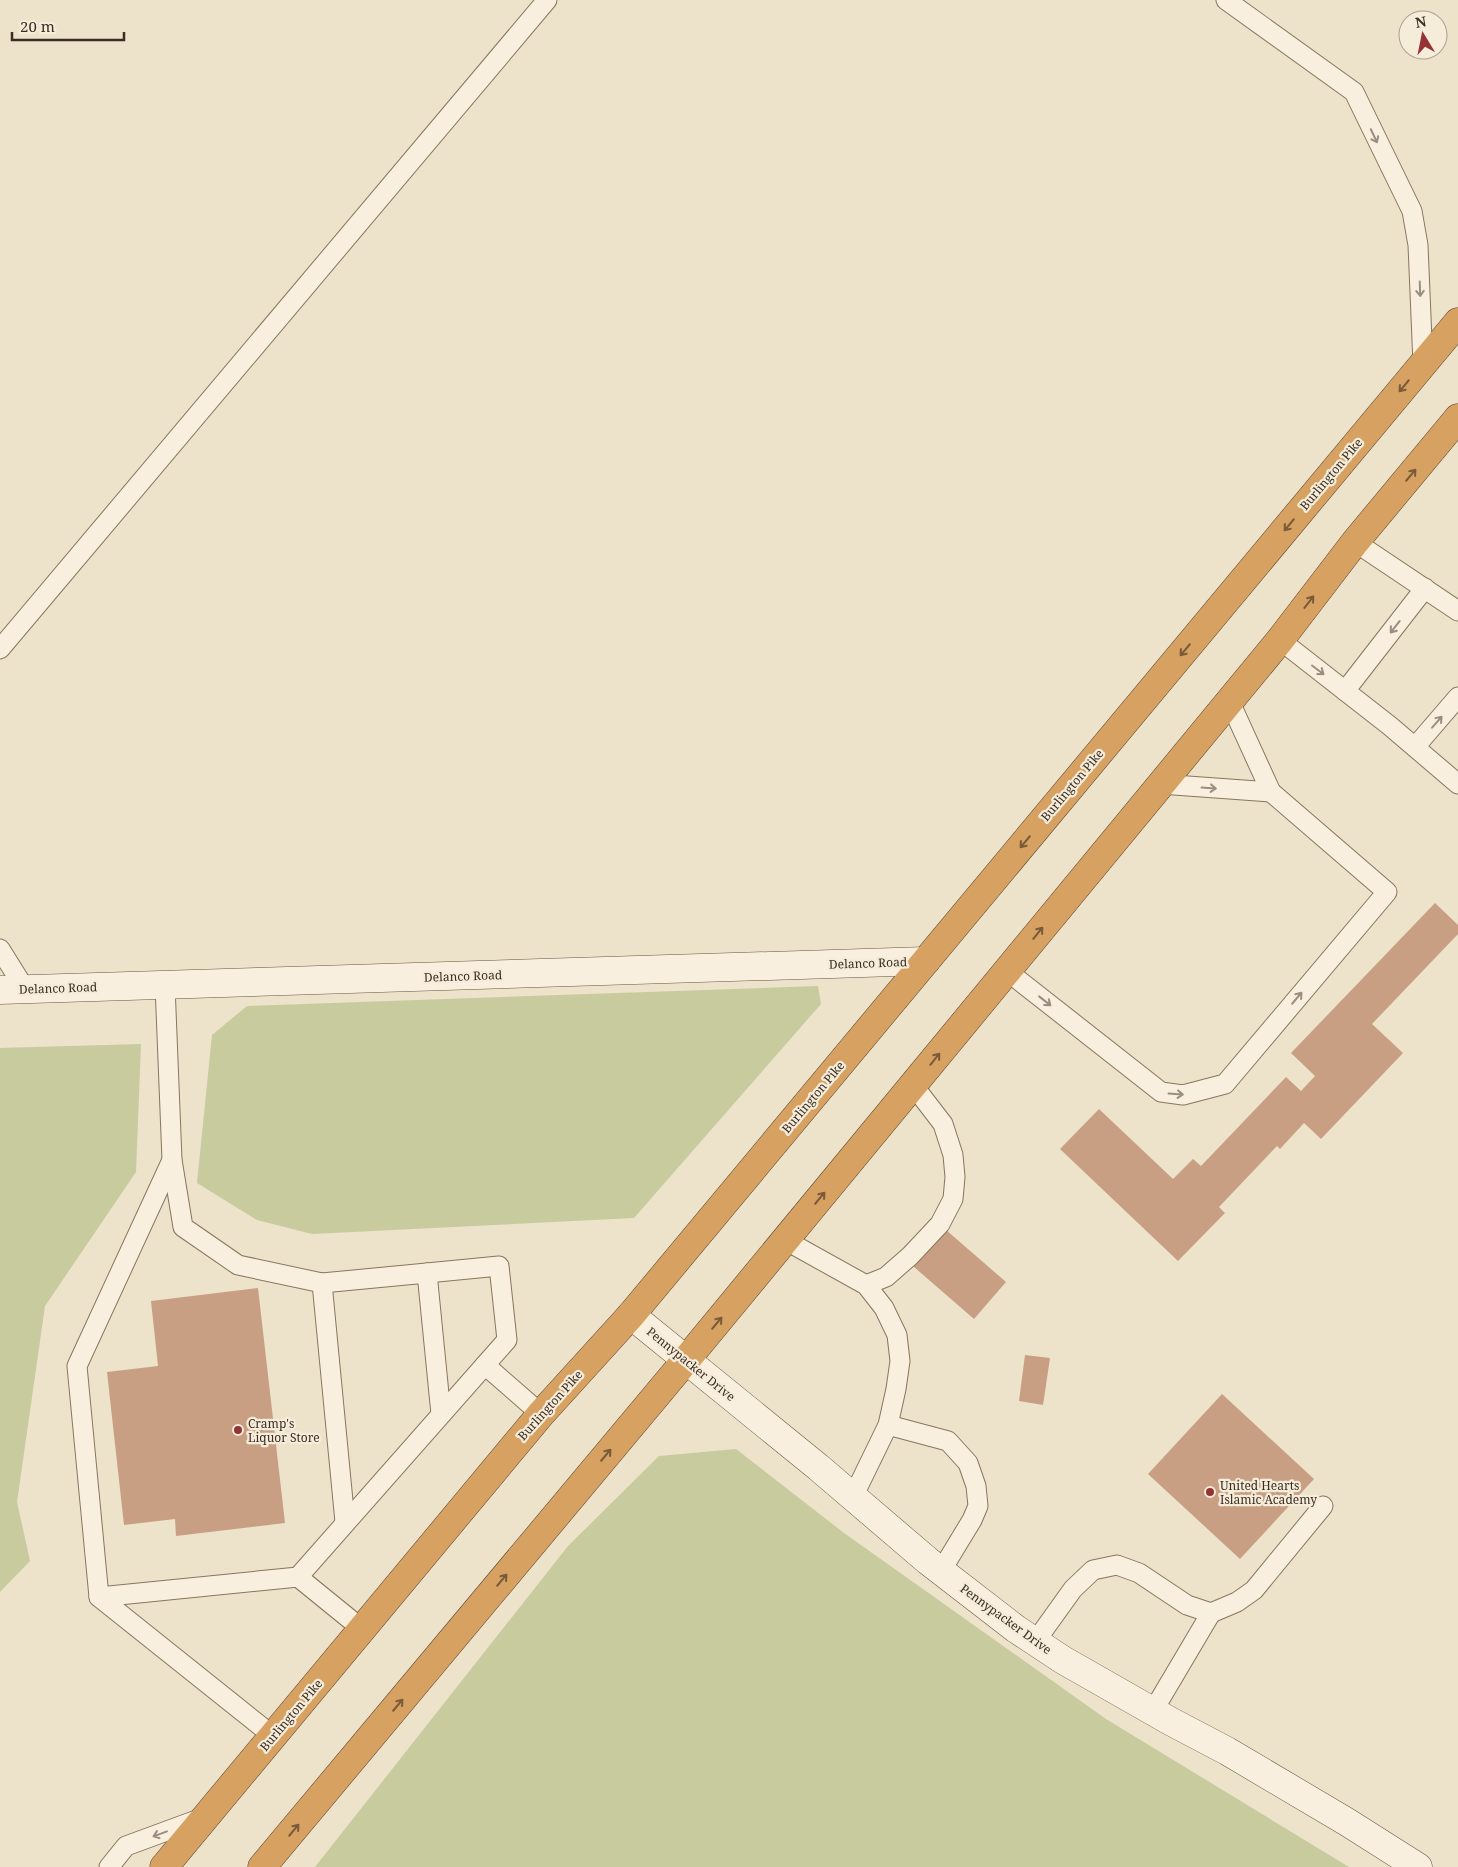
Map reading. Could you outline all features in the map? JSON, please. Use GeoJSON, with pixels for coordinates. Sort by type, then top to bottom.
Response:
{"type":"FeatureCollection","features":[{"type":"Feature","properties":{"kind":"highway","name":"Burlington Pike"},"geometry":{"type":"LineString","coordinates":[[164,1867],[541,1414],[631,1316],[1458,322]]}},
{"type":"Feature","properties":{"kind":"highway"},"geometry":{"type":"LineString","coordinates":[[262,1867],[913,1085],[1280,640],[1355,542],[1458,418]]}},
{"type":"Feature","properties":{"kind":"street","name":"Delanco Road"},"geometry":{"type":"LineString","coordinates":[[12,990],[926,961]]}},
{"type":"Feature","properties":{"kind":"street","name":"Pennypacker Drive"},"geometry":{"type":"LineString","coordinates":[[631,1316],[818,1467],[941,1571],[1016,1629],[1063,1660],[1227,1751],[1347,1822],[1418,1867]]}},
{"type":"Feature","properties":{"kind":"lane"},"geometry":{"type":"LineString","coordinates":[[0,649],[546,0]]}},
{"type":"Feature","properties":{"kind":"lane"},"geometry":{"type":"LineString","coordinates":[[1226,0],[1354,92],[1412,211],[1418,245],[1423,364]]}},
{"type":"Feature","properties":{"kind":"lane"},"geometry":{"type":"LineString","coordinates":[[1355,542],[1458,611]]}},
{"type":"Feature","properties":{"kind":"lane"},"geometry":{"type":"LineString","coordinates":[[1345,691],[1425,588]]}},
{"type":"Feature","properties":{"kind":"lane"},"geometry":{"type":"LineString","coordinates":[[1280,640],[1390,726],[1458,784]]}},
{"type":"Feature","properties":{"kind":"lane"},"geometry":{"type":"LineString","coordinates":[[1415,747],[1458,697]]}},
{"type":"Feature","properties":{"kind":"lane"},"geometry":{"type":"LineString","coordinates":[[1007,971],[1161,1092],[1183,1095],[1224,1084],[1387,892],[1271,792],[1229,700]]}},
{"type":"Feature","properties":{"kind":"lane"},"geometry":{"type":"LineString","coordinates":[[1160,784],[1271,792]]}},
{"type":"Feature","properties":{"kind":"lane"},"geometry":{"type":"LineString","coordinates":[[0,949],[12,990]]}},
{"type":"Feature","properties":{"kind":"lane"},"geometry":{"type":"LineString","coordinates":[[99,1597],[298,1577],[507,1340],[499,1266],[322,1283],[238,1265],[183,1227],[172,1160],[166,985]]}},
{"type":"Feature","properties":{"kind":"lane"},"geometry":{"type":"LineString","coordinates":[[866,1285],[886,1277],[910,1256],[940,1224],[953,1199],[955,1177],[953,1155],[943,1124],[913,1085]]}},
{"type":"Feature","properties":{"kind":"lane"},"geometry":{"type":"LineString","coordinates":[[172,1160],[77,1366],[99,1597],[273,1736]]}},
{"type":"Feature","properties":{"kind":"lane"},"geometry":{"type":"LineString","coordinates":[[785,1240],[866,1285],[884,1308],[897,1335],[900,1361],[888,1425],[853,1497]]}},
{"type":"Feature","properties":{"kind":"lane"},"geometry":{"type":"LineString","coordinates":[[427,1273],[441,1414]]}},
{"type":"Feature","properties":{"kind":"lane"},"geometry":{"type":"LineString","coordinates":[[322,1283],[345,1522]]}},
{"type":"Feature","properties":{"kind":"lane"},"geometry":{"type":"LineString","coordinates":[[485,1365],[541,1414]]}},
{"type":"Feature","properties":{"kind":"lane"},"geometry":{"type":"LineString","coordinates":[[888,1425],[948,1441],[968,1462],[976,1486],[978,1506],[972,1520],[941,1571]]}},
{"type":"Feature","properties":{"kind":"lane"},"geometry":{"type":"LineString","coordinates":[[1153,1711],[1211,1613],[1237,1602],[1254,1590],[1323,1506]]}},
{"type":"Feature","properties":{"kind":"lane"},"geometry":{"type":"LineString","coordinates":[[1035,1642],[1073,1590],[1093,1570],[1117,1565],[1139,1574],[1187,1605],[1211,1613]]}},
{"type":"Feature","properties":{"kind":"lane"},"geometry":{"type":"LineString","coordinates":[[298,1577],[362,1629]]}},
{"type":"Feature","properties":{"kind":"lane"},"geometry":{"type":"LineString","coordinates":[[109,1867],[126,1846],[206,1817]]}},
{"type":"Feature","properties":{"kind":"green space"},"geometry":{"type":"Polygon","coordinates":[[[818,986],[821,1004],[634,1218],[312,1234],[257,1220],[197,1183],[212,1035],[247,1006],[818,986]]]}},
{"type":"Feature","properties":{"kind":"green space"},"geometry":{"type":"Polygon","coordinates":[[[141,1044],[136,1172],[45,1306],[17,1502],[30,1561],[0,1592],[0,1048],[141,1044]]]}},
{"type":"Feature","properties":{"kind":"green space"},"geometry":{"type":"Polygon","coordinates":[[[736,1449],[844,1533],[1106,1719],[1349,1867],[315,1867],[568,1546],[659,1456],[736,1449]]]}},
{"type":"Feature","properties":{"kind":"building"},"geometry":{"type":"Polygon","coordinates":[[[1435,903],[1458,925],[1458,934],[1372,1024],[1403,1053],[1321,1139],[1304,1123],[1280,1149],[1277,1146],[1219,1207],[1225,1213],[1178,1261],[1060,1149],[1099,1109],[1173,1179],[1193,1159],[1201,1166],[1286,1077],[1301,1091],[1315,1076],[1291,1053],[1435,903]]]}},
{"type":"Feature","properties":{"kind":"building"},"geometry":{"type":"Polygon","coordinates":[[[938,1223],[1006,1282],[974,1319],[906,1260],[938,1223]]]}},
{"type":"Feature","properties":{"kind":"building"},"geometry":{"type":"Polygon","coordinates":[[[258,1288],[285,1523],[176,1536],[175,1519],[124,1525],[107,1372],[158,1366],[151,1301],[258,1288]]]}},
{"type":"Feature","properties":{"kind":"building"},"geometry":{"type":"Polygon","coordinates":[[[1025,1355],[1050,1358],[1043,1405],[1019,1401],[1025,1355]]]}},
{"type":"Feature","properties":{"kind":"building"},"geometry":{"type":"Polygon","coordinates":[[[1222,1394],[1314,1479],[1240,1559],[1148,1474],[1222,1394]]]}},
{"type":"Feature","properties":{"kind":"place","name":"Cramp's Liquor Store"},"geometry":{"type":"Point","coordinates":[238,1430]}},
{"type":"Feature","properties":{"kind":"place","name":"United Hearts Islamic Academy"},"geometry":{"type":"Point","coordinates":[1210,1492]}}]}
